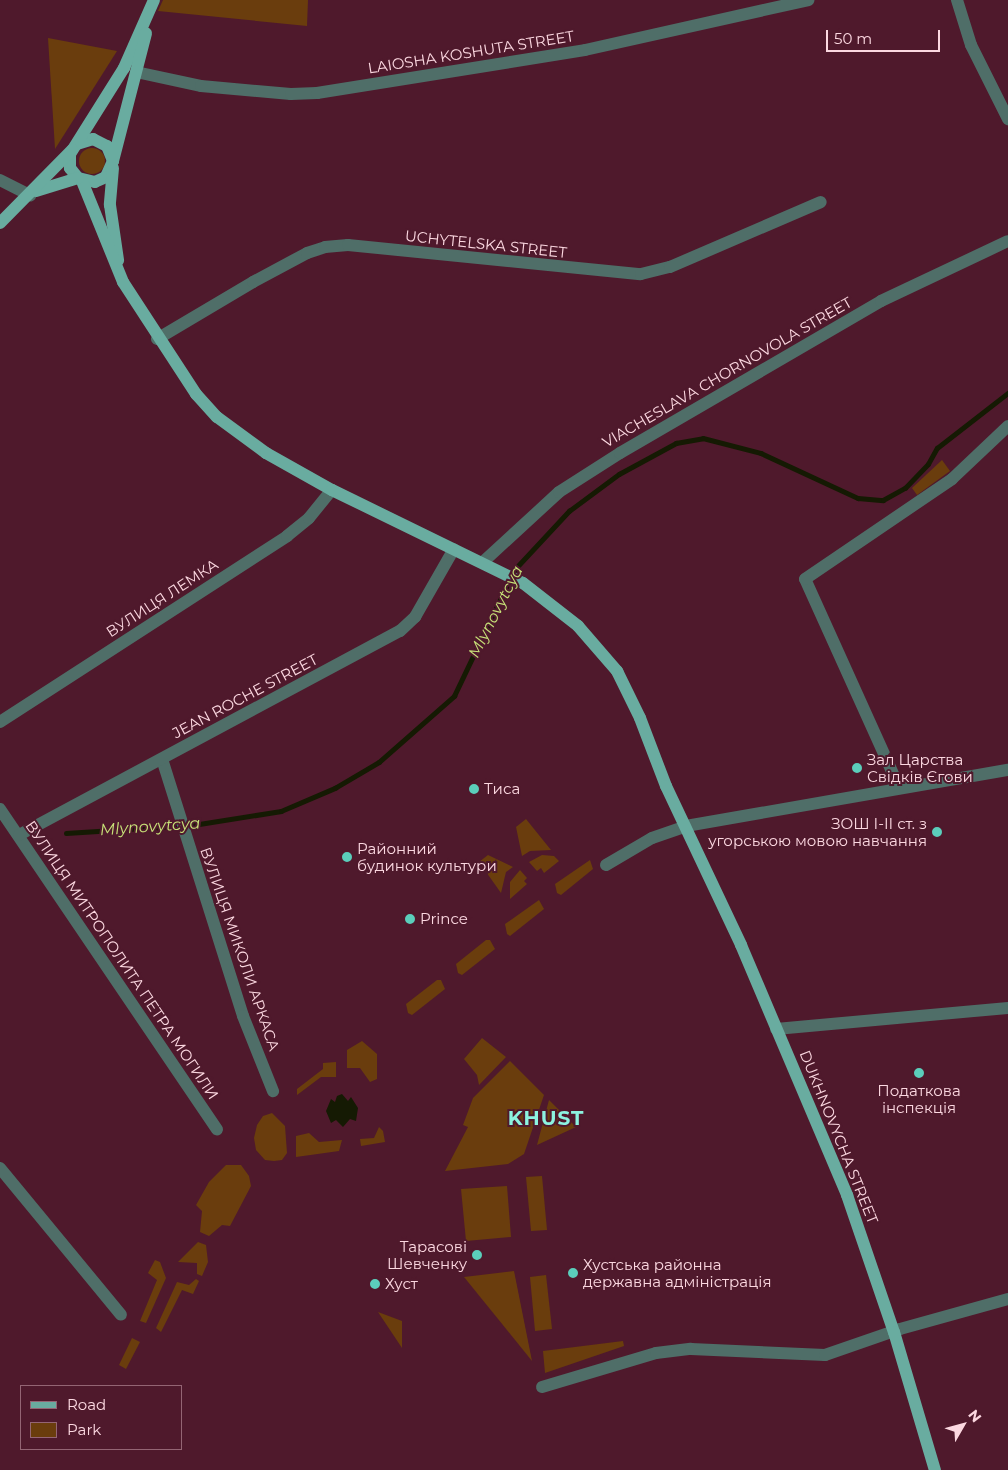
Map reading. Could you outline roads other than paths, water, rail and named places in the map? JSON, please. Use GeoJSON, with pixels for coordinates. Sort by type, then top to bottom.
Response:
{"type":"FeatureCollection","features":[{"type":"Feature","properties":{"kind":"main road"},"geometry":{"type":"LineString","coordinates":[[123,282],[110,205],[113,164],[152,4]]}},
{"type":"Feature","properties":{"kind":"main road"},"geometry":{"type":"LineString","coordinates":[[123,282],[80,180],[69,161],[75,146],[124,68],[152,4]]}},
{"type":"Feature","properties":{"kind":"main road"},"geometry":{"type":"LineString","coordinates":[[0,223],[75,146],[87,139],[98,140],[108,146],[113,164]]}},
{"type":"Feature","properties":{"kind":"main road"},"geometry":{"type":"LineString","coordinates":[[30,194],[80,180],[101,180],[113,164]]}},
{"type":"Feature","properties":{"kind":"main road","name":"DUKHNOVYCHA STREET"},"geometry":{"type":"LineString","coordinates":[[123,282],[157,339],[196,394],[217,417],[266,453],[332,490],[503,571],[523,583],[578,626],[617,672],[629,692],[660,774],[686,826],[776,1029],[852,1209],[894,1332],[935,1470]]}},
{"type":"Feature","properties":{"kind":"street","name":"LAIOSHA KOSHUTA STREET"},"geometry":{"type":"LineString","coordinates":[[136,72],[201,86],[291,94],[318,93],[585,50],[808,0]]}},
{"type":"Feature","properties":{"kind":"street"},"geometry":{"type":"LineString","coordinates":[[958,0],[971,45],[1008,119]]}},
{"type":"Feature","properties":{"kind":"street"},"geometry":{"type":"LineString","coordinates":[[0,180],[30,194]]}},
{"type":"Feature","properties":{"kind":"street","name":"UCHYTELSKA STREET"},"geometry":{"type":"LineString","coordinates":[[157,339],[253,282],[325,247],[348,245],[641,274],[670,267],[821,202]]}},
{"type":"Feature","properties":{"kind":"street","name":"VIACHESLAVA CHORNOVOLA STREET"},"geometry":{"type":"LineString","coordinates":[[483,562],[559,492],[620,453],[881,301],[1008,241]]}},
{"type":"Feature","properties":{"kind":"street"},"geometry":{"type":"LineString","coordinates":[[899,787],[805,579],[952,479],[1008,426]]}},
{"type":"Feature","properties":{"kind":"street","name":"ВУЛИЦЯ ЛЕМКА"},"geometry":{"type":"LineString","coordinates":[[0,722],[287,536],[308,518],[332,490]]}},
{"type":"Feature","properties":{"kind":"street","name":"JEAN ROCHE STREET"},"geometry":{"type":"LineString","coordinates":[[19,835],[400,631],[415,617],[454,549]]}},
{"type":"Feature","properties":{"kind":"street","name":"ВУЛИЦЯ МИКОЛИ АРКАСА"},"geometry":{"type":"LineString","coordinates":[[162,759],[242,1016],[274,1091]]}},
{"type":"Feature","properties":{"kind":"street"},"geometry":{"type":"LineString","coordinates":[[606,865],[652,838],[686,826],[899,787],[1008,770]]}},
{"type":"Feature","properties":{"kind":"street","name":"ВУЛИЦЯ МИТРОПОЛИТА ПЕТРА МОГИЛИ"},"geometry":{"type":"LineString","coordinates":[[0,809],[217,1130]]}},
{"type":"Feature","properties":{"kind":"street"},"geometry":{"type":"LineString","coordinates":[[776,1029],[1008,1008]]}},
{"type":"Feature","properties":{"kind":"street"},"geometry":{"type":"LineString","coordinates":[[0,1168],[121,1314]]}},
{"type":"Feature","properties":{"kind":"street"},"geometry":{"type":"LineString","coordinates":[[542,1387],[656,1353],[691,1349],[825,1355],[894,1332],[1008,1299]]}},
{"type":"Feature","properties":{"kind":"waterway","name":"Mlynovytcya"},"geometry":{"type":"LineString","coordinates":[[66,833],[193,825],[281,811],[335,788],[379,762],[454,696],[514,570],[569,511],[619,474],[676,443],[703,438],[761,453],[858,498],[883,500],[905,488],[928,464],[937,448],[1008,393]]}},
{"type":"Feature","properties":{"kind":"place","name":"Зал Царства Свідків Єгови"},"geometry":{"type":"Point","coordinates":[857,768]}},
{"type":"Feature","properties":{"kind":"place","name":"Тиса"},"geometry":{"type":"Point","coordinates":[474,789]}},
{"type":"Feature","properties":{"kind":"place","name":"ЗОШ І-ІІ ст. з угорською мовою навчання"},"geometry":{"type":"Point","coordinates":[937,832]}},
{"type":"Feature","properties":{"kind":"place","name":"Районний будинок культури"},"geometry":{"type":"Point","coordinates":[347,857]}},
{"type":"Feature","properties":{"kind":"place","name":"Prince"},"geometry":{"type":"Point","coordinates":[410,919]}},
{"type":"Feature","properties":{"kind":"place","name":"Податкова інспекція"},"geometry":{"type":"Point","coordinates":[919,1073]}},
{"type":"Feature","properties":{"kind":"place","name":"Тарасові Шевченку"},"geometry":{"type":"Point","coordinates":[477,1255]}},
{"type":"Feature","properties":{"kind":"place","name":"Хустська районна державна адміністрація"},"geometry":{"type":"Point","coordinates":[573,1273]}},
{"type":"Feature","properties":{"kind":"place","name":"Хуст"},"geometry":{"type":"Point","coordinates":[375,1284]}},
{"type":"Feature","properties":{"kind":"district","name":"KHUST"},"geometry":{"type":"Point","coordinates":[546,1118]}}]}
